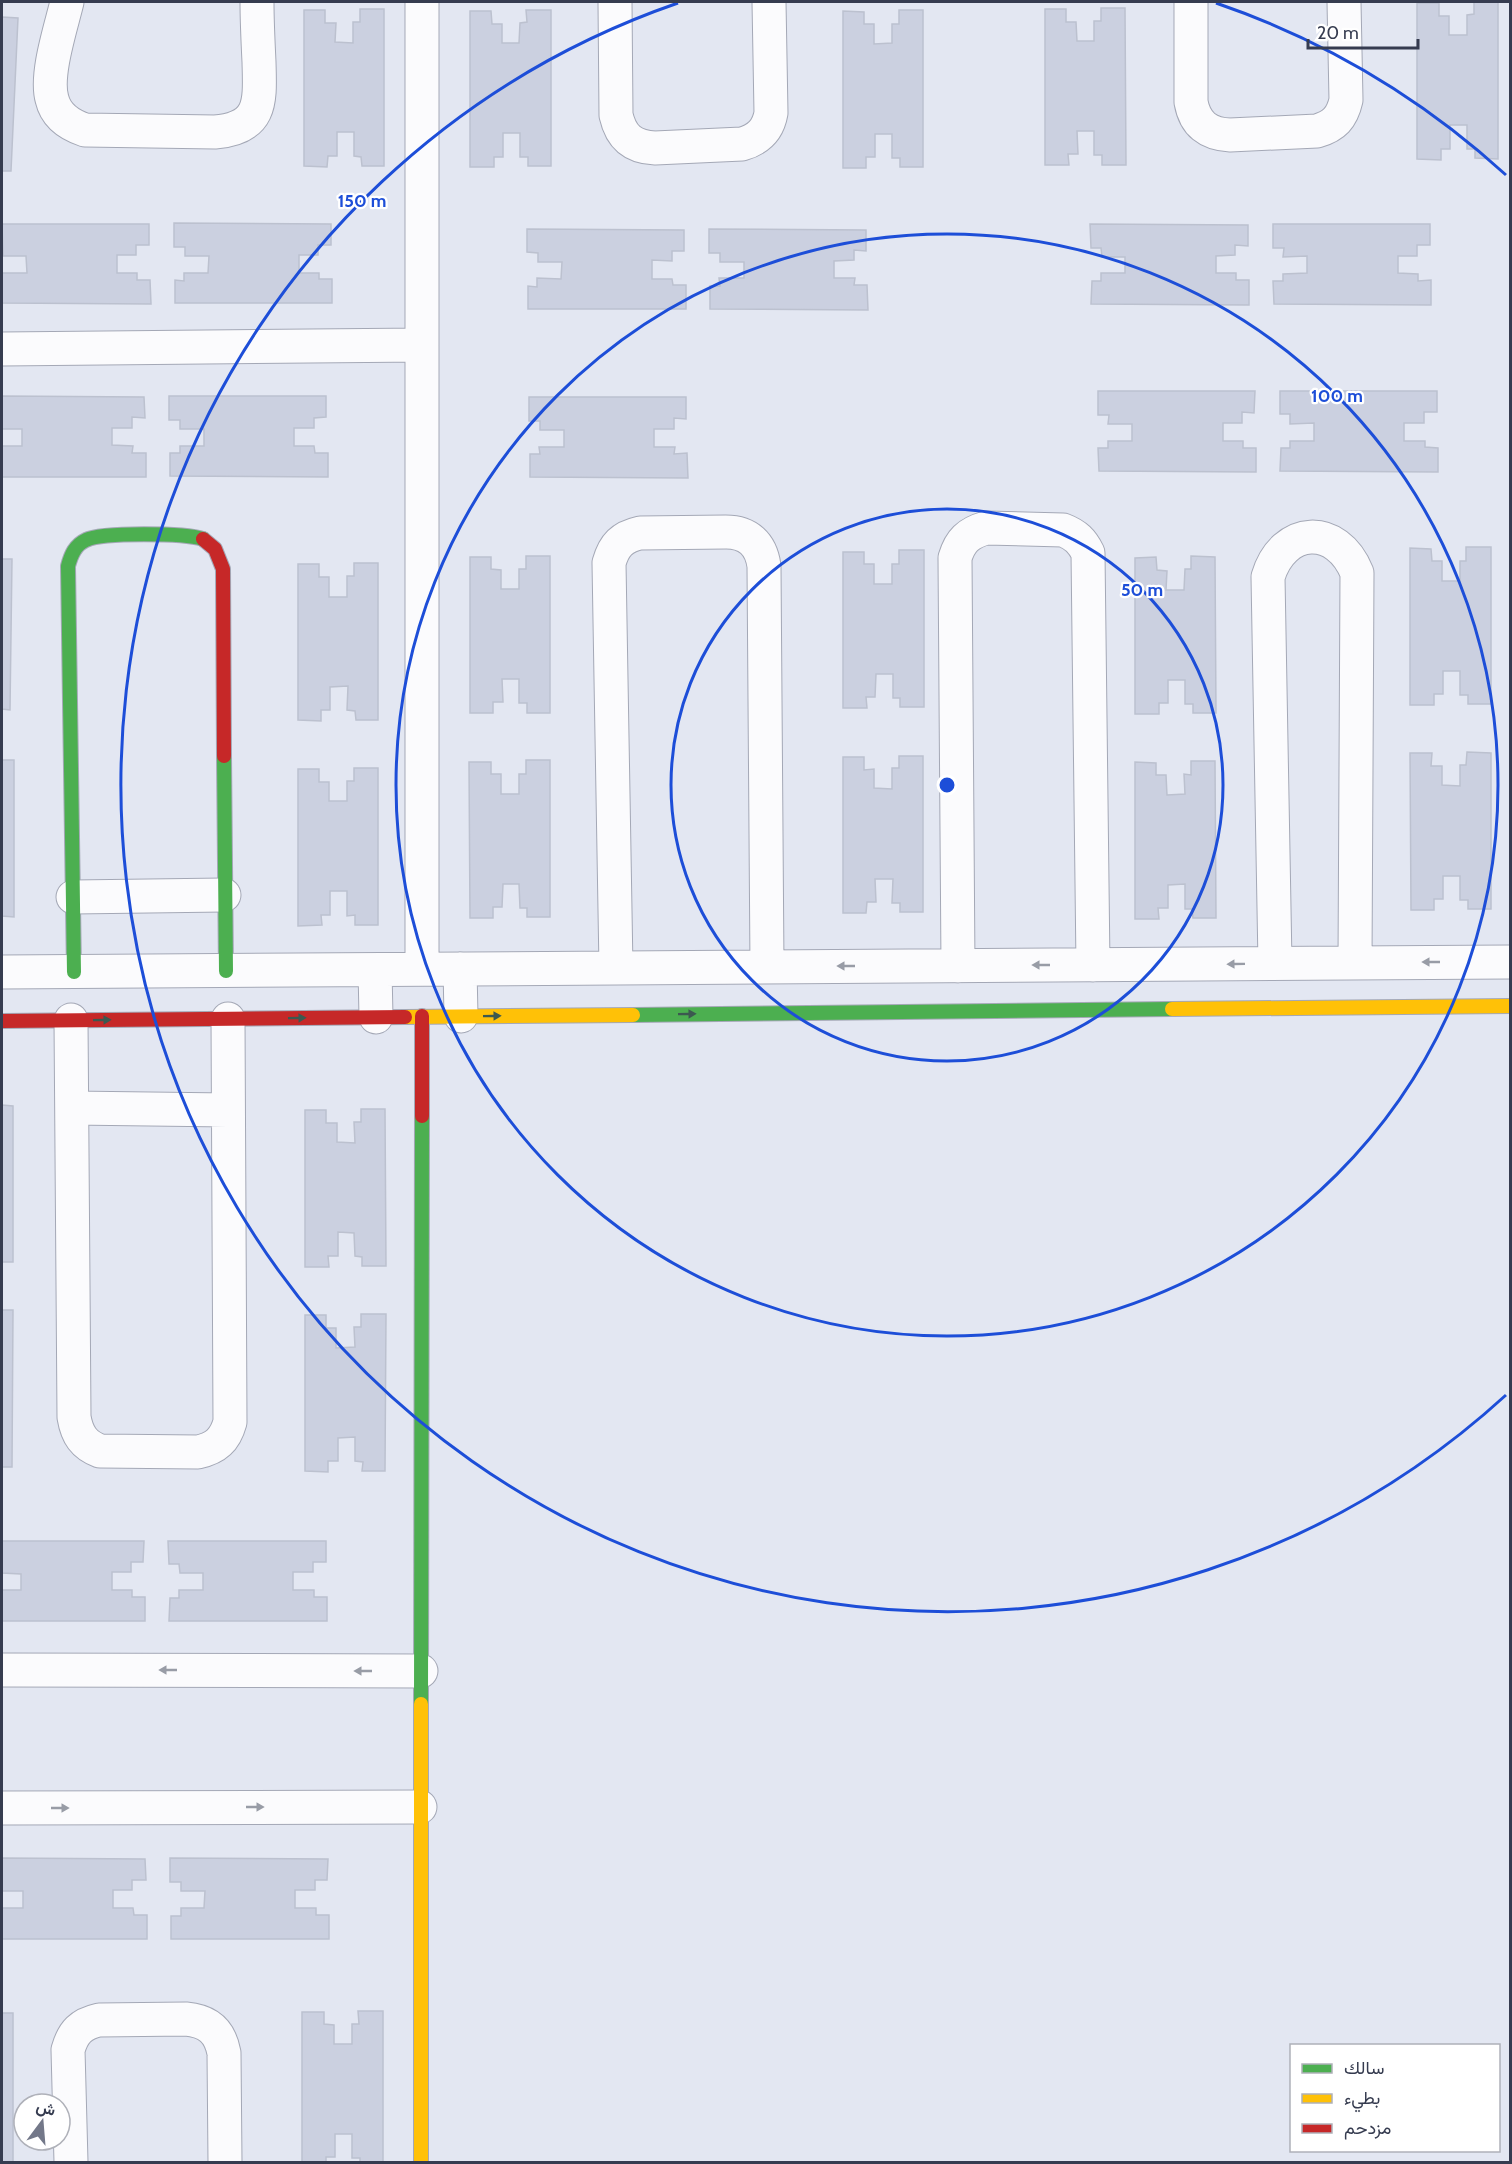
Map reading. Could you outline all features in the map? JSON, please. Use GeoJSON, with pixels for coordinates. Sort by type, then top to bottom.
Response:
{"type":"FeatureCollection","features":[{"type":"Feature","properties":{"kind":"street"},"geometry":{"type":"LineString","coordinates":[[67,2],[52,66],[51,84],[52,100],[59,114],[71,125],[85,130],[215,132],[233,131],[256,111],[260,95],[257,2]]}},
{"type":"Feature","properties":{"kind":"street"},"geometry":{"type":"LineString","coordinates":[[422,2],[422,969]]}},
{"type":"Feature","properties":{"kind":"street"},"geometry":{"type":"LineString","coordinates":[[615,2],[618,126],[633,144],[655,148],[742,144],[753,141],[762,134],[769,124],[771,113],[769,2]]}},
{"type":"Feature","properties":{"kind":"street"},"geometry":{"type":"LineString","coordinates":[[1191,2],[1191,102],[1193,113],[1208,131],[1219,135],[1317,131],[1328,128],[1338,121],[1344,111],[1346,100],[1344,2]]}},
{"type":"Feature","properties":{"kind":"street"},"geometry":{"type":"LineString","coordinates":[[2,349],[422,345]]}},
{"type":"Feature","properties":{"kind":"street"},"geometry":{"type":"LineString","coordinates":[[958,966],[955,558],[958,547],[965,537],[986,528],[1064,530],[1083,543],[1088,553],[1093,965]]}},
{"type":"Feature","properties":{"kind":"street"},"geometry":{"type":"LineString","coordinates":[[616,968],[609,562],[612,551],[629,535],[726,532],[738,532],[749,537],[763,555],[767,967]]}},
{"type":"Feature","properties":{"kind":"street"},"geometry":{"type":"LineString","coordinates":[[74,972],[68,566],[71,554],[87,538],[110,536],[197,536],[208,540],[216,548],[221,558],[223,569],[226,971]]}},
{"type":"Feature","properties":{"kind":"street"},"geometry":{"type":"LineString","coordinates":[[1275,963],[1268,577],[1272,563],[1282,550],[1295,541],[1310,537],[1326,539],[1340,547],[1351,558],[1357,573],[1355,962]]}},
{"type":"Feature","properties":{"kind":"street"},"geometry":{"type":"LineString","coordinates":[[73,897],[224,896]]}},
{"type":"Feature","properties":{"kind":"street"},"geometry":{"type":"LineString","coordinates":[[2,972],[1496,962],[1496,1006],[2,1021]]}},
{"type":"Feature","properties":{"kind":"street"},"geometry":{"type":"LineString","coordinates":[[460,969],[461,1016]]}},
{"type":"Feature","properties":{"kind":"street"},"geometry":{"type":"LineString","coordinates":[[375,970],[376,1017]]}},
{"type":"Feature","properties":{"kind":"street"},"geometry":{"type":"LineString","coordinates":[[421,2163],[422,1016]]}},
{"type":"Feature","properties":{"kind":"street"},"geometry":{"type":"LineString","coordinates":[[71,1020],[74,1417],[76,1429],[81,1439],[90,1447],[100,1451],[198,1452],[220,1443],[226,1434],[230,1416],[228,1018]]}},
{"type":"Feature","properties":{"kind":"street"},"geometry":{"type":"LineString","coordinates":[[72,1108],[228,1110]]}},
{"type":"Feature","properties":{"kind":"street"},"geometry":{"type":"LineString","coordinates":[[2,1670],[421,1671]]}},
{"type":"Feature","properties":{"kind":"street"},"geometry":{"type":"LineString","coordinates":[[2,1808],[420,1807]]}},
{"type":"Feature","properties":{"kind":"street"},"geometry":{"type":"LineString","coordinates":[[71,2163],[68,2050],[71,2038],[78,2029],[99,2020],[186,2019],[208,2024],[217,2032],[222,2042],[225,2163]]}},
{"type":"Feature","properties":{"kind":"building"},"geometry":{"type":"Polygon","coordinates":[[[1474,2],[1498,2],[1498,159],[1475,158],[1475,149],[1467,149],[1467,125],[1450,125],[1450,149],[1441,149],[1441,160],[1417,159],[1417,3],[1439,3],[1439,16],[1449,16],[1449,35],[1467,35],[1467,15],[1474,14],[1474,2]]]}},
{"type":"Feature","properties":{"kind":"building"},"geometry":{"type":"Polygon","coordinates":[[[1101,8],[1125,8],[1126,165],[1102,165],[1102,155],[1094,155],[1094,131],[1077,131],[1078,154],[1068,154],[1069,165],[1045,165],[1045,9],[1066,9],[1066,22],[1076,22],[1077,41],[1094,41],[1094,21],[1101,21],[1101,8]]]}},
{"type":"Feature","properties":{"kind":"building"},"geometry":{"type":"Polygon","coordinates":[[[360,9],[384,9],[384,166],[362,166],[361,157],[354,156],[354,132],[337,132],[337,156],[328,156],[327,167],[304,166],[304,10],[325,10],[325,23],[336,23],[335,42],[353,43],[353,22],[360,22],[360,9]]]}},
{"type":"Feature","properties":{"kind":"building"},"geometry":{"type":"Polygon","coordinates":[[[526,10],[551,10],[551,166],[528,166],[528,157],[520,157],[520,133],[503,133],[503,157],[494,157],[494,167],[470,167],[470,11],[491,11],[492,24],[502,24],[502,43],[519,43],[520,23],[527,22],[526,10]]]}},
{"type":"Feature","properties":{"kind":"building"},"geometry":{"type":"Polygon","coordinates":[[[899,10],[923,10],[923,167],[900,167],[900,158],[892,158],[892,134],[875,134],[875,157],[866,157],[866,168],[843,168],[843,11],[864,12],[864,24],[874,24],[874,44],[892,43],[892,24],[899,24],[899,10]]]}},
{"type":"Feature","properties":{"kind":"building"},"geometry":{"type":"Polygon","coordinates":[[[2,17],[18,18],[11,171],[2,171],[2,17]]]}},
{"type":"Feature","properties":{"kind":"building"},"geometry":{"type":"Polygon","coordinates":[[[174,223],[331,224],[331,245],[318,245],[318,255],[299,255],[299,273],[319,273],[319,279],[332,279],[332,303],[175,303],[175,280],[184,281],[184,273],[208,273],[209,256],[185,256],[185,247],[174,247],[174,223]]]}},
{"type":"Feature","properties":{"kind":"building"},"geometry":{"type":"Polygon","coordinates":[[[2,224],[149,224],[149,245],[136,245],[136,255],[117,255],[117,273],[137,273],[137,280],[150,280],[151,304],[2,303],[2,273],[27,273],[26,256],[3,256],[2,224]]]}},
{"type":"Feature","properties":{"kind":"building"},"geometry":{"type":"Polygon","coordinates":[[[1090,224],[1248,225],[1248,246],[1235,245],[1235,255],[1216,256],[1216,273],[1236,273],[1236,280],[1249,280],[1249,305],[1091,304],[1092,281],[1101,281],[1101,273],[1125,273],[1125,257],[1102,257],[1101,248],[1091,248],[1090,224]]]}},
{"type":"Feature","properties":{"kind":"building"},"geometry":{"type":"Polygon","coordinates":[[[1273,224],[1430,224],[1430,245],[1417,245],[1417,256],[1398,256],[1398,273],[1418,274],[1418,281],[1431,280],[1431,305],[1274,304],[1273,281],[1283,281],[1283,274],[1307,273],[1307,256],[1283,257],[1284,248],[1273,248],[1273,224]]]}},
{"type":"Feature","properties":{"kind":"building"},"geometry":{"type":"Polygon","coordinates":[[[527,229],[684,230],[684,251],[672,251],[672,261],[652,260],[652,279],[672,279],[673,285],[686,285],[686,309],[528,309],[528,286],[537,287],[537,278],[561,279],[562,262],[538,262],[538,253],[527,252],[527,229]]]}},
{"type":"Feature","properties":{"kind":"building"},"geometry":{"type":"Polygon","coordinates":[[[709,229],[866,230],[866,251],[854,250],[854,260],[834,261],[834,278],[855,278],[854,285],[867,285],[868,310],[710,309],[710,286],[720,286],[719,278],[744,278],[744,262],[720,262],[720,253],[709,253],[709,229]]]}},
{"type":"Feature","properties":{"kind":"building"},"geometry":{"type":"Polygon","coordinates":[[[1098,391],[1255,391],[1254,413],[1242,412],[1242,423],[1223,423],[1223,441],[1243,441],[1243,448],[1256,448],[1256,472],[1099,471],[1098,448],[1108,448],[1108,441],[1132,441],[1132,424],[1108,424],[1109,415],[1098,415],[1098,391]]]}},
{"type":"Feature","properties":{"kind":"building"},"geometry":{"type":"Polygon","coordinates":[[[1280,391],[1437,391],[1437,412],[1424,412],[1424,423],[1404,423],[1404,441],[1425,441],[1425,447],[1438,448],[1438,472],[1280,471],[1281,448],[1290,448],[1290,441],[1314,441],[1314,423],[1290,424],[1290,414],[1280,414],[1280,391]]]}},
{"type":"Feature","properties":{"kind":"building"},"geometry":{"type":"Polygon","coordinates":[[[2,396],[144,397],[145,418],[132,417],[132,428],[112,428],[112,445],[133,446],[132,453],[146,453],[146,477],[2,477],[2,446],[22,446],[22,429],[2,429],[2,396]]]}},
{"type":"Feature","properties":{"kind":"building"},"geometry":{"type":"Polygon","coordinates":[[[169,396],[326,396],[326,417],[314,418],[314,428],[294,428],[294,446],[314,446],[315,453],[328,453],[328,477],[170,476],[170,453],[180,453],[180,446],[204,446],[204,429],[180,429],[180,420],[169,420],[169,396]]]}},
{"type":"Feature","properties":{"kind":"building"},"geometry":{"type":"Polygon","coordinates":[[[529,397],[686,397],[686,419],[674,418],[674,429],[654,429],[654,447],[675,447],[674,454],[687,453],[688,478],[530,477],[530,454],[540,454],[539,447],[564,447],[564,430],[540,430],[540,421],[529,421],[529,397]]]}},
{"type":"Feature","properties":{"kind":"building"},"geometry":{"type":"Polygon","coordinates":[[[1466,547],[1491,547],[1491,704],[1468,704],[1468,695],[1460,695],[1460,671],[1443,671],[1443,694],[1434,694],[1434,705],[1410,705],[1410,548],[1431,549],[1432,561],[1442,561],[1442,581],[1460,581],[1460,561],[1466,561],[1466,547]]]}},
{"type":"Feature","properties":{"kind":"building"},"geometry":{"type":"Polygon","coordinates":[[[899,550],[924,550],[924,707],[900,707],[900,698],[893,698],[893,674],[876,674],[875,697],[866,697],[867,708],[843,708],[843,552],[864,552],[864,564],[874,564],[874,584],[892,584],[892,564],[899,564],[899,550]]]}},
{"type":"Feature","properties":{"kind":"building"},"geometry":{"type":"Polygon","coordinates":[[[526,556],[550,556],[550,713],[527,713],[527,703],[519,703],[519,679],[502,679],[503,702],[493,702],[493,713],[470,713],[470,557],[491,557],[491,569],[501,570],[501,589],[519,589],[519,569],[526,569],[526,556]]]}},
{"type":"Feature","properties":{"kind":"building"},"geometry":{"type":"Polygon","coordinates":[[[1191,556],[1215,557],[1216,713],[1193,713],[1193,704],[1185,704],[1185,680],[1168,680],[1168,703],[1159,703],[1159,714],[1135,714],[1135,558],[1156,557],[1157,570],[1167,571],[1166,590],[1184,590],[1185,569],[1191,569],[1191,556]]]}},
{"type":"Feature","properties":{"kind":"building"},"geometry":{"type":"Polygon","coordinates":[[[2,559],[12,559],[10,710],[2,709],[2,559]]]}},
{"type":"Feature","properties":{"kind":"building"},"geometry":{"type":"Polygon","coordinates":[[[354,563],[378,563],[378,720],[356,720],[355,711],[347,710],[348,686],[330,687],[330,710],[321,710],[321,721],[298,720],[298,564],[319,564],[319,577],[329,577],[329,597],[347,597],[347,576],[354,576],[354,563]]]}},
{"type":"Feature","properties":{"kind":"building"},"geometry":{"type":"Polygon","coordinates":[[[1467,752],[1491,753],[1491,909],[1468,909],[1468,900],[1460,900],[1460,876],[1443,876],[1443,899],[1434,899],[1434,910],[1411,910],[1410,753],[1432,753],[1431,766],[1442,766],[1442,785],[1460,786],[1460,765],[1466,765],[1467,752]]]}},
{"type":"Feature","properties":{"kind":"building"},"geometry":{"type":"Polygon","coordinates":[[[899,756],[923,756],[923,912],[900,912],[900,903],[892,903],[893,879],[875,879],[876,902],[867,902],[866,913],[843,913],[843,757],[864,757],[864,770],[874,769],[874,788],[892,789],[892,768],[899,768],[899,756]]]}},
{"type":"Feature","properties":{"kind":"building"},"geometry":{"type":"Polygon","coordinates":[[[2,760],[14,760],[14,917],[2,916],[2,760]]]}},
{"type":"Feature","properties":{"kind":"building"},"geometry":{"type":"Polygon","coordinates":[[[526,760],[550,760],[550,917],[527,917],[527,908],[520,908],[519,884],[503,884],[502,907],[493,907],[493,918],[470,918],[469,762],[491,762],[491,774],[501,774],[501,794],[519,794],[519,774],[526,774],[526,760]]]}},
{"type":"Feature","properties":{"kind":"building"},"geometry":{"type":"Polygon","coordinates":[[[1191,761],[1215,761],[1216,918],[1193,918],[1192,909],[1185,909],[1185,884],[1168,885],[1168,908],[1158,908],[1159,919],[1135,919],[1135,762],[1156,763],[1156,775],[1166,775],[1167,795],[1185,794],[1184,774],[1191,775],[1191,761]]]}},
{"type":"Feature","properties":{"kind":"building"},"geometry":{"type":"Polygon","coordinates":[[[354,768],[378,768],[378,925],[355,925],[355,915],[347,916],[347,891],[330,891],[330,915],[321,915],[322,925],[298,926],[298,769],[319,769],[319,782],[329,782],[329,801],[347,801],[347,781],[354,781],[354,768]]]}},
{"type":"Feature","properties":{"kind":"building"},"geometry":{"type":"Polygon","coordinates":[[[2,1105],[13,1106],[13,1262],[2,1262],[2,1105]]]}},
{"type":"Feature","properties":{"kind":"building"},"geometry":{"type":"Polygon","coordinates":[[[361,1109],[385,1109],[386,1266],[362,1266],[362,1257],[355,1256],[354,1233],[338,1232],[338,1256],[328,1256],[329,1267],[305,1267],[305,1110],[326,1110],[326,1123],[337,1123],[337,1142],[355,1143],[354,1122],[361,1122],[361,1109]]]}},
{"type":"Feature","properties":{"kind":"building"},"geometry":{"type":"Polygon","coordinates":[[[2,1310],[13,1310],[12,1467],[2,1467],[2,1310]]]}},
{"type":"Feature","properties":{"kind":"building"},"geometry":{"type":"Polygon","coordinates":[[[361,1314],[386,1314],[385,1471],[362,1471],[363,1462],[355,1461],[355,1437],[338,1438],[338,1461],[328,1461],[328,1472],[305,1471],[305,1315],[326,1315],[326,1328],[336,1328],[336,1348],[355,1347],[354,1327],[361,1327],[361,1314]]]}},
{"type":"Feature","properties":{"kind":"building"},"geometry":{"type":"Polygon","coordinates":[[[2,1541],[144,1541],[143,1562],[131,1562],[131,1572],[112,1572],[112,1590],[132,1590],[132,1597],[145,1597],[145,1621],[2,1621],[2,1590],[21,1590],[21,1574],[2,1573],[2,1541]]]}},
{"type":"Feature","properties":{"kind":"building"},"geometry":{"type":"Polygon","coordinates":[[[168,1541],[326,1541],[326,1562],[313,1562],[313,1572],[293,1572],[293,1590],[314,1590],[314,1597],[327,1597],[327,1621],[169,1621],[170,1598],[179,1598],[179,1590],[203,1590],[203,1573],[180,1573],[179,1564],[169,1564],[168,1541]]]}},
{"type":"Feature","properties":{"kind":"building"},"geometry":{"type":"Polygon","coordinates":[[[2,1858],[145,1859],[146,1880],[132,1880],[132,1890],[113,1890],[113,1908],[133,1908],[134,1915],[147,1915],[147,1939],[2,1939],[2,1908],[23,1908],[23,1891],[2,1891],[2,1858]]]}},
{"type":"Feature","properties":{"kind":"building"},"geometry":{"type":"Polygon","coordinates":[[[170,1858],[328,1859],[327,1880],[315,1880],[315,1890],[295,1890],[295,1908],[316,1908],[316,1915],[329,1915],[329,1939],[171,1939],[171,1916],[181,1916],[181,1908],[204,1908],[205,1891],[181,1891],[181,1882],[170,1882],[170,1858]]]}},
{"type":"Feature","properties":{"kind":"building"},"geometry":{"type":"Polygon","coordinates":[[[358,2011],[383,2011],[383,2162],[360,2162],[360,2158],[352,2158],[352,2134],[335,2134],[335,2157],[326,2157],[326,2162],[302,2162],[302,2012],[324,2012],[324,2024],[334,2025],[334,2044],[352,2044],[352,2024],[359,2024],[358,2011]]]}},
{"type":"Feature","properties":{"kind":"building"},"geometry":{"type":"Polygon","coordinates":[[[2,2013],[13,2013],[13,2162],[2,2162],[2,2013]]]}},
{"type":"Feature","properties":{"kind":"traffic: fast"},"geometry":{"type":"LineString","coordinates":[[74,972],[69,562],[79,545],[95,537],[144,534],[203,539]]}},
{"type":"Feature","properties":{"kind":"traffic: fast"},"geometry":{"type":"LineString","coordinates":[[224,756],[226,971]]}},
{"type":"Feature","properties":{"kind":"traffic: fast"},"geometry":{"type":"LineString","coordinates":[[633,1015],[1172,1009]]}},
{"type":"Feature","properties":{"kind":"traffic: fast"},"geometry":{"type":"LineString","coordinates":[[421,1704],[422,1116]]}},
{"type":"Feature","properties":{"kind":"traffic: slow"},"geometry":{"type":"LineString","coordinates":[[1172,1009],[1510,1006]]}},
{"type":"Feature","properties":{"kind":"traffic: slow"},"geometry":{"type":"LineString","coordinates":[[405,1017],[633,1015]]}},
{"type":"Feature","properties":{"kind":"traffic: slow"},"geometry":{"type":"LineString","coordinates":[[421,1704],[421,2162]]}},
{"type":"Feature","properties":{"kind":"traffic: jam"},"geometry":{"type":"LineString","coordinates":[[203,539],[215,549],[223,569],[224,756]]}},
{"type":"Feature","properties":{"kind":"traffic: jam"},"geometry":{"type":"LineString","coordinates":[[422,1016],[422,1116]]}},
{"type":"Feature","properties":{"kind":"traffic: jam"},"geometry":{"type":"LineString","coordinates":[[2,1021],[405,1017]]}}]}
